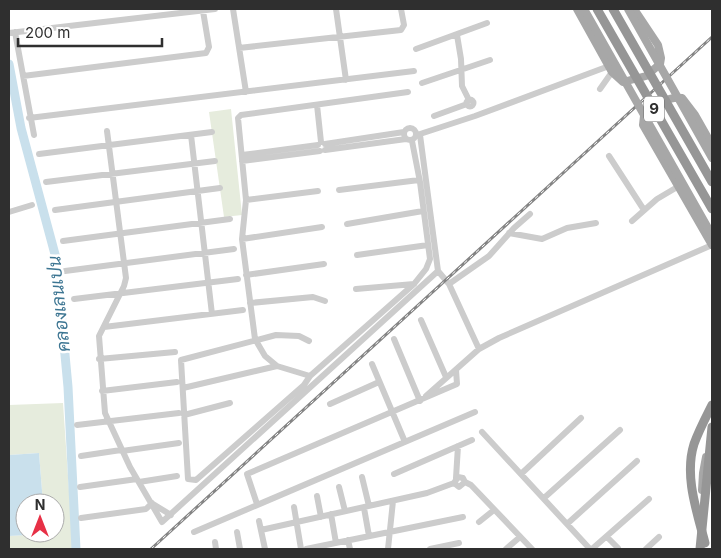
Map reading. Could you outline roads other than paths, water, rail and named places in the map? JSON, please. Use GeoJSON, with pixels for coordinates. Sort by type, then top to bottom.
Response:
{"type":"FeatureCollection","features":[{"type":"Feature","properties":{"kind":"highway","name":"9"},"geometry":{"type":"LineString","coordinates":[[597,9],[712,209]]}},
{"type":"Feature","properties":{"kind":"highway","name":"9"},"geometry":{"type":"LineString","coordinates":[[613,9],[712,182]]}},
{"type":"Feature","properties":{"kind":"highway"},"geometry":{"type":"LineString","coordinates":[[703,547],[693,498],[691,471],[694,445],[712,405]]}},
{"type":"Feature","properties":{"kind":"highway"},"geometry":{"type":"LineString","coordinates":[[703,547],[712,426]]}},
{"type":"Feature","properties":{"kind":"main road"},"geometry":{"type":"LineString","coordinates":[[576,9],[610,69],[618,79],[631,82],[646,76],[660,64],[658,45],[634,9]]}},
{"type":"Feature","properties":{"kind":"main road"},"geometry":{"type":"LineString","coordinates":[[584,9],[712,234]]}},
{"type":"Feature","properties":{"kind":"main road"},"geometry":{"type":"LineString","coordinates":[[628,9],[712,158]]}},
{"type":"Feature","properties":{"kind":"main road"},"geometry":{"type":"LineString","coordinates":[[712,145],[695,114],[682,98],[663,102],[644,116],[643,125],[712,245]]}},
{"type":"Feature","properties":{"kind":"main road"},"geometry":{"type":"LineString","coordinates":[[703,547],[702,473],[712,442]]}},
{"type":"Feature","properties":{"kind":"street"},"geometry":{"type":"LineString","coordinates":[[34,135],[12,33],[215,9]]}},
{"type":"Feature","properties":{"kind":"street"},"geometry":{"type":"LineString","coordinates":[[237,9],[233,9],[246,92]]}},
{"type":"Feature","properties":{"kind":"street"},"geometry":{"type":"LineString","coordinates":[[336,9],[346,80]]}},
{"type":"Feature","properties":{"kind":"street"},"geometry":{"type":"LineString","coordinates":[[239,48],[400,30],[404,25],[401,9]]}},
{"type":"Feature","properties":{"kind":"street"},"geometry":{"type":"LineString","coordinates":[[22,76],[206,53],[209,47],[204,10]]}},
{"type":"Feature","properties":{"kind":"street"},"geometry":{"type":"LineString","coordinates":[[416,49],[487,23]]}},
{"type":"Feature","properties":{"kind":"street"},"geometry":{"type":"LineString","coordinates":[[457,35],[463,90],[475,116]]}},
{"type":"Feature","properties":{"kind":"street"},"geometry":{"type":"LineString","coordinates":[[422,83],[490,60]]}},
{"type":"Feature","properties":{"kind":"street"},"geometry":{"type":"LineString","coordinates":[[600,90],[610,69]]}},
{"type":"Feature","properties":{"kind":"street"},"geometry":{"type":"LineString","coordinates":[[321,146],[409,140],[418,134],[610,69]]}},
{"type":"Feature","properties":{"kind":"street"},"geometry":{"type":"LineString","coordinates":[[29,118],[414,71]]}},
{"type":"Feature","properties":{"kind":"street"},"geometry":{"type":"LineString","coordinates":[[310,376],[277,366],[265,356],[255,339],[242,239],[246,200],[239,116],[408,92]]}},
{"type":"Feature","properties":{"kind":"street"},"geometry":{"type":"LineString","coordinates":[[434,116],[469,103]]}},
{"type":"Feature","properties":{"kind":"street"},"geometry":{"type":"LineString","coordinates":[[317,105],[321,146]]}},
{"type":"Feature","properties":{"kind":"street"},"geometry":{"type":"LineString","coordinates":[[242,158],[404,132],[411,128],[418,134],[438,271],[449,284],[479,349]]}},
{"type":"Feature","properties":{"kind":"street"},"geometry":{"type":"LineString","coordinates":[[107,131],[126,278],[120,295],[99,336],[102,391],[108,420],[122,451],[153,504],[154,511],[162,522],[438,271]]}},
{"type":"Feature","properties":{"kind":"street"},"geometry":{"type":"LineString","coordinates":[[39,154],[212,132]]}},
{"type":"Feature","properties":{"kind":"street"},"geometry":{"type":"LineString","coordinates":[[309,342],[299,336],[288,335],[255,339],[181,360],[183,388],[181,414],[188,479],[196,480],[304,385],[310,376],[414,284],[429,264],[420,180],[409,140],[404,132]]}},
{"type":"Feature","properties":{"kind":"street"},"geometry":{"type":"LineString","coordinates":[[191,135],[212,314]]}},
{"type":"Feature","properties":{"kind":"street"},"geometry":{"type":"LineString","coordinates":[[609,156],[644,210]]}},
{"type":"Feature","properties":{"kind":"street"},"geometry":{"type":"LineString","coordinates":[[46,182],[215,161]]}},
{"type":"Feature","properties":{"kind":"street"},"geometry":{"type":"LineString","coordinates":[[339,190],[420,180]]}},
{"type":"Feature","properties":{"kind":"street"},"geometry":{"type":"LineString","coordinates":[[632,221],[657,199],[678,186]]}},
{"type":"Feature","properties":{"kind":"street"},"geometry":{"type":"LineString","coordinates":[[55,210],[220,188]]}},
{"type":"Feature","properties":{"kind":"street"},"geometry":{"type":"LineString","coordinates":[[246,200],[318,191]]}},
{"type":"Feature","properties":{"kind":"street"},"geometry":{"type":"LineString","coordinates":[[9,212],[32,205]]}},
{"type":"Feature","properties":{"kind":"street"},"geometry":{"type":"LineString","coordinates":[[347,224],[423,211]]}},
{"type":"Feature","properties":{"kind":"street"},"geometry":{"type":"LineString","coordinates":[[449,284],[489,256],[509,233],[530,214]]}},
{"type":"Feature","properties":{"kind":"street"},"geometry":{"type":"LineString","coordinates":[[63,241],[230,219]]}},
{"type":"Feature","properties":{"kind":"street"},"geometry":{"type":"LineString","coordinates":[[509,233],[542,239],[567,228],[596,223]]}},
{"type":"Feature","properties":{"kind":"street"},"geometry":{"type":"LineString","coordinates":[[242,239],[322,227]]}},
{"type":"Feature","properties":{"kind":"street"},"geometry":{"type":"LineString","coordinates":[[357,255],[428,245]]}},
{"type":"Feature","properties":{"kind":"street"},"geometry":{"type":"LineString","coordinates":[[421,400],[479,349],[499,338],[712,245]]}},
{"type":"Feature","properties":{"kind":"street"},"geometry":{"type":"LineString","coordinates":[[65,271],[234,249]]}},
{"type":"Feature","properties":{"kind":"street"},"geometry":{"type":"LineString","coordinates":[[246,275],[324,264]]}},
{"type":"Feature","properties":{"kind":"street"},"geometry":{"type":"LineString","coordinates":[[74,299],[120,295],[238,279]]}},
{"type":"Feature","properties":{"kind":"street"},"geometry":{"type":"LineString","coordinates":[[356,289],[414,284]]}},
{"type":"Feature","properties":{"kind":"street"},"geometry":{"type":"LineString","coordinates":[[250,303],[313,297],[325,301]]}},
{"type":"Feature","properties":{"kind":"street"},"geometry":{"type":"LineString","coordinates":[[104,327],[243,310]]}},
{"type":"Feature","properties":{"kind":"street"},"geometry":{"type":"LineString","coordinates":[[421,320],[446,377]]}},
{"type":"Feature","properties":{"kind":"street"},"geometry":{"type":"LineString","coordinates":[[394,340],[421,400]]}},
{"type":"Feature","properties":{"kind":"street"},"geometry":{"type":"LineString","coordinates":[[99,359],[176,352]]}},
{"type":"Feature","properties":{"kind":"street"},"geometry":{"type":"LineString","coordinates":[[372,364],[405,442]]}},
{"type":"Feature","properties":{"kind":"street"},"geometry":{"type":"LineString","coordinates":[[183,388],[277,366]]}},
{"type":"Feature","properties":{"kind":"street"},"geometry":{"type":"LineString","coordinates":[[257,504],[247,474],[457,384],[456,370]]}},
{"type":"Feature","properties":{"kind":"street"},"geometry":{"type":"LineString","coordinates":[[102,391],[177,382]]}},
{"type":"Feature","properties":{"kind":"street"},"geometry":{"type":"LineString","coordinates":[[330,404],[379,382]]}},
{"type":"Feature","properties":{"kind":"street"},"geometry":{"type":"LineString","coordinates":[[77,425],[108,420],[181,414],[230,402]]}},
{"type":"Feature","properties":{"kind":"street"},"geometry":{"type":"LineString","coordinates":[[194,532],[475,412]]}},
{"type":"Feature","properties":{"kind":"street"},"geometry":{"type":"LineString","coordinates":[[521,474],[581,418]]}},
{"type":"Feature","properties":{"kind":"street"},"geometry":{"type":"LineString","coordinates":[[544,498],[620,430]]}},
{"type":"Feature","properties":{"kind":"street"},"geometry":{"type":"LineString","coordinates":[[482,432],[591,549],[649,499]]}},
{"type":"Feature","properties":{"kind":"street"},"geometry":{"type":"LineString","coordinates":[[394,474],[472,440]]}},
{"type":"Feature","properties":{"kind":"street"},"geometry":{"type":"LineString","coordinates":[[81,456],[179,443]]}},
{"type":"Feature","properties":{"kind":"street"},"geometry":{"type":"LineString","coordinates":[[458,446],[455,480],[459,487],[465,482],[471,485],[532,549]]}},
{"type":"Feature","properties":{"kind":"street"},"geometry":{"type":"LineString","coordinates":[[567,524],[637,460]]}},
{"type":"Feature","properties":{"kind":"street"},"geometry":{"type":"LineString","coordinates":[[80,487],[177,476]]}},
{"type":"Feature","properties":{"kind":"street"},"geometry":{"type":"LineString","coordinates":[[362,477],[369,536]]}},
{"type":"Feature","properties":{"kind":"street"},"geometry":{"type":"LineString","coordinates":[[262,530],[426,494],[455,480]]}},
{"type":"Feature","properties":{"kind":"street"},"geometry":{"type":"LineString","coordinates":[[339,487],[344,511]]}},
{"type":"Feature","properties":{"kind":"street"},"geometry":{"type":"LineString","coordinates":[[316,496],[321,517]]}},
{"type":"Feature","properties":{"kind":"street"},"geometry":{"type":"LineString","coordinates":[[388,549],[393,501]]}},
{"type":"Feature","properties":{"kind":"street"},"geometry":{"type":"LineString","coordinates":[[153,504],[170,515]]}},
{"type":"Feature","properties":{"kind":"street"},"geometry":{"type":"LineString","coordinates":[[81,518],[146,509],[153,504]]}},
{"type":"Feature","properties":{"kind":"street"},"geometry":{"type":"LineString","coordinates":[[294,507],[301,549]]}},
{"type":"Feature","properties":{"kind":"street"},"geometry":{"type":"LineString","coordinates":[[479,522],[494,510]]}},
{"type":"Feature","properties":{"kind":"street"},"geometry":{"type":"LineString","coordinates":[[331,514],[336,543]]}},
{"type":"Feature","properties":{"kind":"street"},"geometry":{"type":"LineString","coordinates":[[306,549],[463,517]]}},
{"type":"Feature","properties":{"kind":"street"},"geometry":{"type":"LineString","coordinates":[[259,521],[265,549]]}},
{"type":"Feature","properties":{"kind":"street"},"geometry":{"type":"LineString","coordinates":[[237,532],[240,549]]}},
{"type":"Feature","properties":{"kind":"street"},"geometry":{"type":"LineString","coordinates":[[506,549],[520,537]]}},
{"type":"Feature","properties":{"kind":"street"},"geometry":{"type":"LineString","coordinates":[[607,537],[618,548]]}},
{"type":"Feature","properties":{"kind":"street"},"geometry":{"type":"LineString","coordinates":[[646,549],[659,537]]}},
{"type":"Feature","properties":{"kind":"street"},"geometry":{"type":"LineString","coordinates":[[348,540],[350,549]]}},
{"type":"Feature","properties":{"kind":"street"},"geometry":{"type":"LineString","coordinates":[[215,542],[216,549]]}},
{"type":"Feature","properties":{"kind":"street"},"geometry":{"type":"LineString","coordinates":[[430,549],[460,543]]}},
{"type":"Feature","properties":{"kind":"water"},"geometry":{"type":"Polygon","coordinates":[[[39,453],[42,493],[15,493],[15,536],[9,536],[9,455],[39,453]]]}},
{"type":"Feature","properties":{"kind":"waterway","name":"คลองเลนเปน"},"geometry":{"type":"LineString","coordinates":[[9,64],[21,128],[56,258],[68,387],[76,549]]}},
{"type":"Feature","properties":{"kind":"railway"},"geometry":{"type":"LineString","coordinates":[[151,549],[712,37]]}}]}
